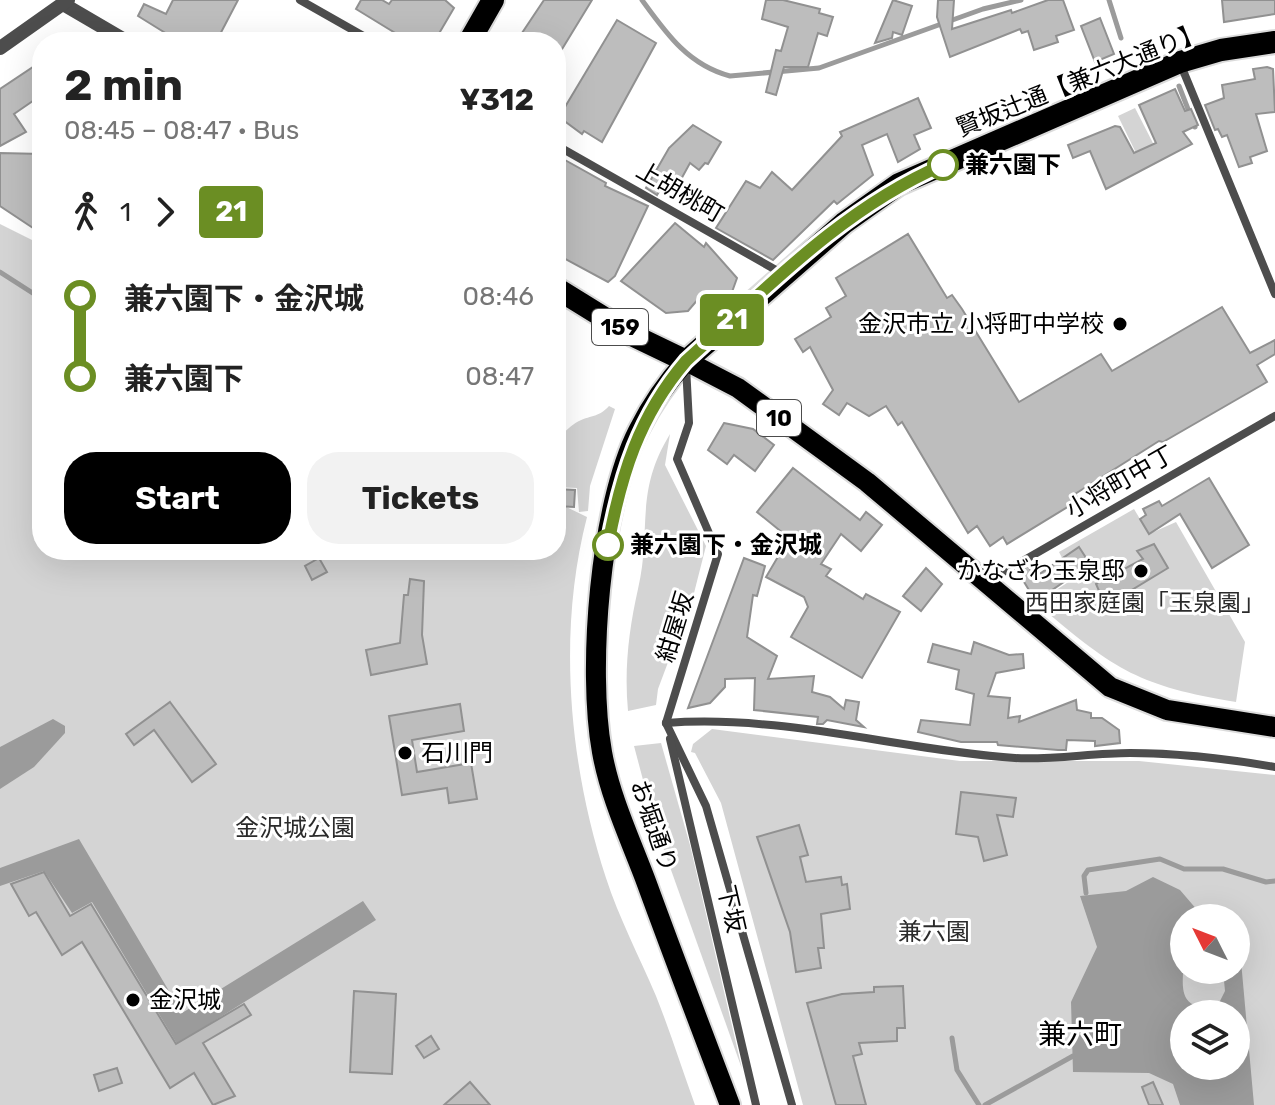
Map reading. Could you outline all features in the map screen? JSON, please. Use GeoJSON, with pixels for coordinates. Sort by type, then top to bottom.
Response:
{"type":"FeatureCollection","features":[{"type":"Feature","properties":{"kind":"highway"},"geometry":{"type":"LineString","coordinates":[[475,32],[493,0]]}},
{"type":"Feature","properties":{"kind":"highway","name":"賢坂辻通【兼六大通り】"},"geometry":{"type":"LineString","coordinates":[[686,361],[844,223],[899,184],[1180,62],[1221,50],[1275,42]]}},
{"type":"Feature","properties":{"kind":"highway","name":"159"},"geometry":{"type":"LineString","coordinates":[[566,294],[632,335],[686,361]]}},
{"type":"Feature","properties":{"kind":"main road","name":"お堀通り"},"geometry":{"type":"LineString","coordinates":[[686,361],[666,384],[637,432],[620,481],[599,595],[595,676],[602,753],[618,808],[730,1105]]}},
{"type":"Feature","properties":{"kind":"main road","name":"10"},"geometry":{"type":"LineString","coordinates":[[686,361],[738,388],[867,482],[1080,666],[1110,687],[1146,704],[1208,718],[1275,727]]}},
{"type":"Feature","properties":{"kind":"street"},"geometry":{"type":"LineString","coordinates":[[300,0],[356,32]]}},
{"type":"Feature","properties":{"kind":"street"},"geometry":{"type":"LineString","coordinates":[[0,48],[66,2],[112,32]]}},
{"type":"Feature","properties":{"kind":"street"},"geometry":{"type":"LineString","coordinates":[[1180,62],[1275,294]]}},
{"type":"Feature","properties":{"kind":"street","name":"上胡桃町"},"geometry":{"type":"LineString","coordinates":[[566,151],[783,274]]}},
{"type":"Feature","properties":{"kind":"street","name":"紺屋坂"},"geometry":{"type":"LineString","coordinates":[[666,723],[718,554],[677,459],[689,423],[686,361]]}},
{"type":"Feature","properties":{"kind":"street","name":"小将町中丁"},"geometry":{"type":"LineString","coordinates":[[986,583],[1275,416]]}},
{"type":"Feature","properties":{"kind":"street"},"geometry":{"type":"LineString","coordinates":[[792,1105],[706,806],[666,723],[719,719],[763,722],[944,751],[1018,758],[1131,753],[1275,767]]}},
{"type":"Feature","properties":{"kind":"street","name":"下坂"},"geometry":{"type":"LineString","coordinates":[[666,723],[756,1105]]}},
{"type":"Feature","properties":{"kind":"green space"},"geometry":{"type":"Polygon","coordinates":[[[1135,108],[1155,147],[1138,157],[1118,116],[1135,108]]]}},
{"type":"Feature","properties":{"kind":"green space","name":"金沢城公園"},"geometry":{"type":"Polygon","coordinates":[[[0,224],[32,240],[32,560],[566,560],[566,507],[587,517],[572,606],[570,652],[571,699],[583,790],[611,893],[656,996],[695,1105],[0,1105],[0,224]]]}},
{"type":"Feature","properties":{"kind":"green space"},"geometry":{"type":"Polygon","coordinates":[[[609,406],[615,409],[590,486],[588,511],[579,512],[577,488],[566,487],[566,431],[609,406]]]}},
{"type":"Feature","properties":{"kind":"green space"},"geometry":{"type":"Polygon","coordinates":[[[670,434],[665,465],[706,546],[694,593],[658,689],[656,705],[628,711],[628,649],[642,568],[648,493],[659,455],[670,434]]]}},
{"type":"Feature","properties":{"kind":"green space","name":"西田家庭園「玉泉園」"},"geometry":{"type":"Polygon","coordinates":[[[1134,509],[1149,534],[1176,522],[1245,642],[1236,702],[1176,689],[1131,673],[1090,647],[1042,608],[1050,600],[1047,596],[1073,579],[1059,552],[1134,509]]]}},
{"type":"Feature","properties":{"kind":"green space","name":"兼六園"},"geometry":{"type":"Polygon","coordinates":[[[712,729],[960,761],[1139,761],[1275,775],[1275,1105],[803,1105],[721,803],[695,753],[691,752],[693,744],[712,729]]]}},
{"type":"Feature","properties":{"kind":"green space"},"geometry":{"type":"Polygon","coordinates":[[[661,743],[690,845],[742,1069],[655,825],[634,746],[661,743]]]}},
{"type":"Feature","properties":{"kind":"shaded area"},"geometry":{"type":"Polygon","coordinates":[[[53,719],[65,726],[65,733],[34,767],[0,789],[0,747],[53,719]]]}},
{"type":"Feature","properties":{"kind":"shaded area"},"geometry":{"type":"Polygon","coordinates":[[[79,839],[182,1013],[363,901],[376,920],[177,1044],[92,902],[72,913],[44,871],[0,886],[0,868],[79,839]]]}},
{"type":"Feature","properties":{"kind":"shaded area"},"geometry":{"type":"Polygon","coordinates":[[[1153,877],[1180,890],[1192,904],[1170,904],[1170,984],[1183,984],[1188,1000],[1170,1000],[1170,1080],[1250,1080],[1250,1061],[1254,1105],[1180,1105],[1173,1084],[1149,1073],[1073,1072],[1071,1002],[1097,947],[1080,896],[1126,891],[1153,877]]]}},
{"type":"Feature","properties":{"kind":"shaded area"},"geometry":{"type":"Polygon","coordinates":[[[1224,984],[1243,984],[1245,1000],[1220,1000],[1224,984]]]}},
{"type":"Feature","properties":{"kind":"building"},"geometry":{"type":"Polygon","coordinates":[[[173,0],[238,0],[221,32],[164,32],[138,16],[144,4],[166,14],[173,0]]]}},
{"type":"Feature","properties":{"kind":"building"},"geometry":{"type":"Polygon","coordinates":[[[361,0],[382,0],[389,4],[392,0],[445,0],[454,8],[440,32],[394,32],[356,9],[361,0]]]}},
{"type":"Feature","properties":{"kind":"building"},"geometry":{"type":"Polygon","coordinates":[[[544,0],[592,0],[566,43],[566,32],[523,32],[544,0]]]}},
{"type":"Feature","properties":{"kind":"building"},"geometry":{"type":"Polygon","coordinates":[[[766,0],[783,0],[820,9],[819,13],[833,17],[827,36],[818,33],[808,67],[784,67],[776,95],[766,92],[776,50],[781,51],[788,27],[762,19],[766,0]]]}},
{"type":"Feature","properties":{"kind":"building"},"geometry":{"type":"Polygon","coordinates":[[[893,0],[912,6],[902,35],[893,32],[892,38],[875,43],[893,0]]]}},
{"type":"Feature","properties":{"kind":"building"},"geometry":{"type":"Polygon","coordinates":[[[938,0],[954,0],[952,29],[1048,0],[1063,0],[1074,30],[1056,36],[1058,42],[1034,50],[1028,31],[1022,33],[1020,29],[950,57],[937,17],[938,0]]]}},
{"type":"Feature","properties":{"kind":"building"},"geometry":{"type":"Polygon","coordinates":[[[1222,0],[1275,0],[1275,14],[1224,22],[1222,0]]]}},
{"type":"Feature","properties":{"kind":"building"},"geometry":{"type":"Polygon","coordinates":[[[1100,18],[1114,54],[1095,62],[1081,26],[1100,18]]]}},
{"type":"Feature","properties":{"kind":"building"},"geometry":{"type":"Polygon","coordinates":[[[617,20],[656,43],[602,142],[584,131],[582,134],[566,122],[566,105],[617,20]]]}},
{"type":"Feature","properties":{"kind":"building"},"geometry":{"type":"Polygon","coordinates":[[[32,68],[32,102],[14,114],[26,132],[0,146],[0,89],[32,68]]]}},
{"type":"Feature","properties":{"kind":"building"},"geometry":{"type":"Polygon","coordinates":[[[1253,69],[1273,69],[1275,112],[1256,114],[1267,151],[1250,157],[1252,163],[1239,167],[1227,135],[1222,137],[1218,129],[1215,130],[1205,105],[1224,98],[1222,85],[1255,79],[1253,69]]]}},
{"type":"Feature","properties":{"kind":"building"},"geometry":{"type":"Polygon","coordinates":[[[1175,89],[1185,111],[1191,109],[1198,125],[1183,132],[1192,144],[1106,189],[1090,151],[1073,158],[1068,145],[1115,126],[1120,127],[1134,153],[1156,143],[1139,105],[1175,89]]]}},
{"type":"Feature","properties":{"kind":"building"},"geometry":{"type":"Polygon","coordinates":[[[918,98],[931,128],[914,135],[920,149],[898,162],[887,134],[862,145],[873,175],[837,204],[834,201],[773,260],[716,228],[746,181],[760,188],[772,172],[792,190],[842,136],[840,132],[918,98]]]}},
{"type":"Feature","properties":{"kind":"building"},"geometry":{"type":"Polygon","coordinates":[[[693,125],[721,142],[708,164],[705,163],[699,170],[690,163],[673,194],[661,188],[657,195],[646,188],[669,148],[693,125]]]}},
{"type":"Feature","properties":{"kind":"building"},"geometry":{"type":"Polygon","coordinates":[[[0,153],[32,154],[32,227],[0,206],[0,153]]]}},
{"type":"Feature","properties":{"kind":"building"},"geometry":{"type":"Polygon","coordinates":[[[566,161],[606,183],[605,186],[648,206],[615,276],[608,282],[566,259],[566,161]]]}},
{"type":"Feature","properties":{"kind":"building"},"geometry":{"type":"Polygon","coordinates":[[[675,223],[704,247],[706,243],[737,278],[732,292],[710,310],[699,298],[688,311],[666,313],[621,281],[675,223]]]}},
{"type":"Feature","properties":{"kind":"building"},"geometry":{"type":"Polygon","coordinates":[[[908,234],[947,298],[952,295],[962,309],[1019,402],[1101,354],[1112,371],[1222,307],[1250,353],[1275,340],[1275,354],[1257,365],[1267,382],[1163,442],[1159,441],[1075,494],[1079,500],[1007,544],[1003,537],[990,546],[977,526],[968,533],[902,422],[898,425],[886,406],[869,416],[847,403],[839,415],[823,404],[833,390],[810,347],[803,352],[795,339],[831,317],[826,308],[846,296],[836,278],[908,234]]]}},
{"type":"Feature","properties":{"kind":"building"},"geometry":{"type":"Polygon","coordinates":[[[724,423],[753,429],[774,445],[755,471],[734,455],[727,464],[708,450],[724,423]]]}},
{"type":"Feature","properties":{"kind":"building"},"geometry":{"type":"Polygon","coordinates":[[[793,468],[860,520],[866,512],[882,525],[861,551],[841,534],[821,564],[831,569],[826,576],[863,599],[866,594],[900,612],[862,678],[791,637],[808,607],[804,597],[766,577],[789,538],[757,512],[793,468]]]}},
{"type":"Feature","properties":{"kind":"building"},"geometry":{"type":"Polygon","coordinates":[[[1209,478],[1249,545],[1212,568],[1180,514],[1149,534],[1140,519],[1146,515],[1143,509],[1159,501],[1162,506],[1209,478]]]}},
{"type":"Feature","properties":{"kind":"building"},"geometry":{"type":"Polygon","coordinates":[[[566,490],[575,490],[574,507],[566,507],[566,490]]]}},
{"type":"Feature","properties":{"kind":"building","name":"かなざわ玉泉邸"},"geometry":{"type":"Polygon","coordinates":[[[1154,544],[1168,568],[1125,594],[1123,590],[1103,600],[1096,584],[1143,559],[1137,551],[1154,544]]]}},
{"type":"Feature","properties":{"kind":"building"},"geometry":{"type":"Polygon","coordinates":[[[1079,547],[1090,564],[1039,599],[1032,595],[1018,572],[1028,566],[1035,577],[1079,547]]]}},
{"type":"Feature","properties":{"kind":"building"},"geometry":{"type":"Polygon","coordinates":[[[744,558],[765,566],[757,596],[753,595],[747,637],[777,656],[768,679],[814,676],[812,692],[830,697],[844,709],[846,700],[859,702],[856,720],[864,727],[827,720],[817,724],[818,717],[754,710],[755,678],[725,679],[725,687],[710,703],[688,708],[744,558]]]}},
{"type":"Feature","properties":{"kind":"building"},"geometry":{"type":"Polygon","coordinates":[[[320,560],[327,572],[312,580],[305,566],[320,560]]]}},
{"type":"Feature","properties":{"kind":"building"},"geometry":{"type":"Polygon","coordinates":[[[926,568],[942,584],[921,611],[903,596],[926,568]]]}},
{"type":"Feature","properties":{"kind":"building"},"geometry":{"type":"Polygon","coordinates":[[[410,579],[424,581],[422,635],[427,664],[371,675],[366,650],[400,643],[404,595],[408,595],[410,579]]]}},
{"type":"Feature","properties":{"kind":"building"},"geometry":{"type":"Polygon","coordinates":[[[974,642],[1009,655],[1023,654],[1024,668],[996,673],[988,696],[1010,698],[1008,718],[1020,716],[1019,722],[1076,700],[1077,710],[1091,713],[1091,718],[1102,718],[1119,730],[1120,743],[1095,746],[1095,741],[1067,740],[1066,750],[1058,750],[998,745],[997,742],[961,742],[918,732],[921,720],[970,725],[974,694],[956,689],[959,670],[928,662],[933,644],[971,654],[974,642]]]}},
{"type":"Feature","properties":{"kind":"building"},"geometry":{"type":"Polygon","coordinates":[[[170,702],[216,764],[192,782],[154,730],[134,745],[126,734],[170,702]]]}},
{"type":"Feature","properties":{"kind":"building","name":"石川門"},"geometry":{"type":"Polygon","coordinates":[[[460,704],[464,731],[412,740],[417,772],[471,763],[477,799],[449,803],[447,788],[402,795],[389,716],[460,704]]]}},
{"type":"Feature","properties":{"kind":"building"},"geometry":{"type":"Polygon","coordinates":[[[961,792],[1016,798],[1013,817],[997,815],[1007,855],[984,861],[978,837],[956,834],[961,792]]]}},
{"type":"Feature","properties":{"kind":"building"},"geometry":{"type":"Polygon","coordinates":[[[799,825],[808,855],[800,857],[806,882],[841,877],[842,885],[847,884],[850,909],[821,914],[824,948],[818,948],[821,968],[796,972],[790,932],[757,837],[799,825]]]}},
{"type":"Feature","properties":{"kind":"building","name":"金沢城"},"geometry":{"type":"Polygon","coordinates":[[[44,872],[70,916],[91,904],[176,1044],[244,1004],[251,1015],[203,1043],[235,1096],[213,1105],[194,1073],[170,1088],[82,942],[62,955],[36,912],[29,916],[11,884],[44,872]]]}},
{"type":"Feature","properties":{"kind":"building"},"geometry":{"type":"Polygon","coordinates":[[[903,986],[905,1028],[897,1028],[897,1041],[859,1043],[862,1054],[853,1056],[866,1105],[836,1105],[807,1003],[842,994],[874,992],[874,987],[903,986]]]}},
{"type":"Feature","properties":{"kind":"building"},"geometry":{"type":"Polygon","coordinates":[[[354,991],[396,994],[392,1074],[350,1072],[354,991]]]}},
{"type":"Feature","properties":{"kind":"building"},"geometry":{"type":"Polygon","coordinates":[[[431,1036],[439,1049],[424,1058],[416,1046],[431,1036]]]}},
{"type":"Feature","properties":{"kind":"building"},"geometry":{"type":"Polygon","coordinates":[[[117,1068],[122,1083],[99,1091],[94,1075],[117,1068]]]}},
{"type":"Feature","properties":{"kind":"building"},"geometry":{"type":"Polygon","coordinates":[[[470,1082],[490,1105],[444,1105],[470,1082]]]}},
{"type":"Feature","properties":{"kind":"building"},"geometry":{"type":"Polygon","coordinates":[[[1153,1082],[1163,1105],[1149,1105],[1142,1087],[1153,1082]]]}},
{"type":"Feature","properties":{"kind":"waterway"},"geometry":{"type":"LineString","coordinates":[[642,0],[669,36],[690,56],[730,76],[819,68],[983,9],[1021,0]]}},
{"type":"Feature","properties":{"kind":"waterway"},"geometry":{"type":"LineString","coordinates":[[1109,0],[1121,38]]}},
{"type":"Feature","properties":{"kind":"waterway"},"geometry":{"type":"LineString","coordinates":[[1179,86],[1195,127]]}},
{"type":"Feature","properties":{"kind":"waterway"},"geometry":{"type":"LineString","coordinates":[[0,272],[32,293]]}},
{"type":"Feature","properties":{"kind":"waterway"},"geometry":{"type":"LineString","coordinates":[[1086,893],[1084,876],[1088,870],[1160,859],[1184,869],[1223,869],[1266,882],[1275,881]]}},
{"type":"Feature","properties":{"kind":"waterway"},"geometry":{"type":"LineString","coordinates":[[952,1038],[957,1070],[979,1105]]}},
{"type":"Feature","properties":{"kind":"waterway"},"geometry":{"type":"LineString","coordinates":[[985,1105],[1073,1056]]}},
{"type":"Feature","properties":{"kind":"bus line","name":"21"},"geometry":{"type":"LineString","coordinates":[[608,545],[620,481],[637,432],[666,384],[686,361],[844,223],[899,184],[943,165]]}},
{"type":"Feature","properties":{"kind":"place","name":"兼六園下"},"geometry":{"type":"Point","coordinates":[943,165]}},
{"type":"Feature","properties":{"kind":"place","name":"金沢市立 小将町中学校"},"geometry":{"type":"Point","coordinates":[1120,324]}},
{"type":"Feature","properties":{"kind":"place","name":"兼六園下・金沢城"},"geometry":{"type":"Point","coordinates":[608,545]}},
{"type":"Feature","properties":{"kind":"place","name":"かなざわ玉泉邸"},"geometry":{"type":"Point","coordinates":[1141,571]}},
{"type":"Feature","properties":{"kind":"place","name":"石川門"},"geometry":{"type":"Point","coordinates":[405,753]}},
{"type":"Feature","properties":{"kind":"place","name":"金沢城"},"geometry":{"type":"Point","coordinates":[133,1000]}},
{"type":"Feature","properties":{"kind":"district","name":"兼六町"},"geometry":{"type":"Point","coordinates":[1080,1034]}}]}
